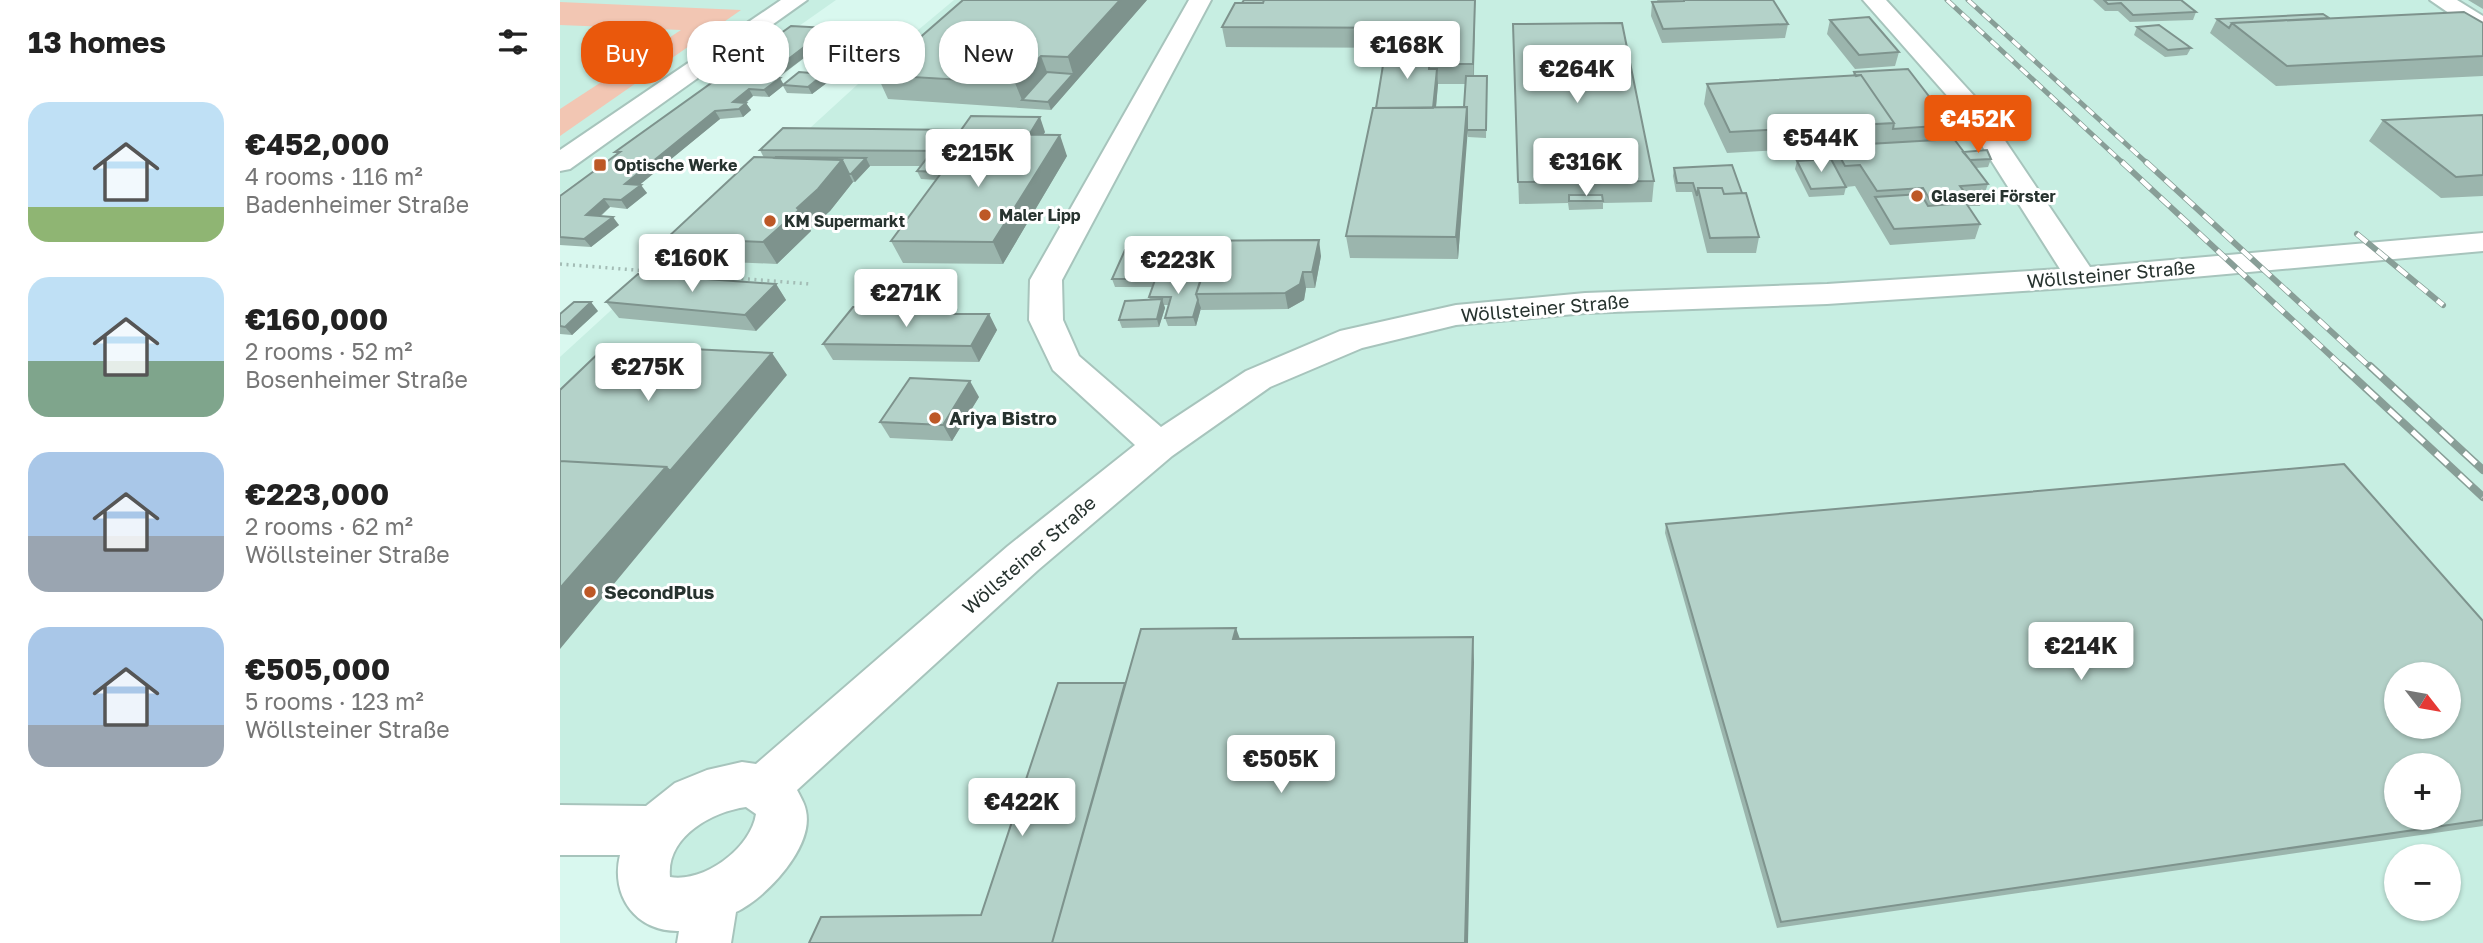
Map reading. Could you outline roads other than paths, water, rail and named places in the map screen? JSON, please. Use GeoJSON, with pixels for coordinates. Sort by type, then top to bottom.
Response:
{"type":"FeatureCollection","features":[{"type":"Feature","properties":{"kind":"street"},"geometry":{"type":"LineString","coordinates":[[560,163],[796,0]]}},
{"type":"Feature","properties":{"kind":"street"},"geometry":{"type":"LineString","coordinates":[[1159,446],[1065,362],[1046,320],[1046,280],[1200,0]]}},
{"type":"Feature","properties":{"kind":"street"},"geometry":{"type":"LineString","coordinates":[[1874,0],[1968,104],[2081,277]]}},
{"type":"Feature","properties":{"kind":"street"},"geometry":{"type":"LineString","coordinates":[[2441,0],[2483,26]]}},
{"type":"Feature","properties":{"kind":"street","name":"Wöllsteiner Straße"},"geometry":{"type":"LineString","coordinates":[[764,788],[1023,558],[1159,446],[1258,379],[1352,339],[1456,315],[1585,303],[1828,294],[2081,277],[2483,242]]}},
{"type":"Feature","properties":{"kind":"street"},"geometry":{"type":"LineString","coordinates":[[749,784],[764,788],[776,797],[782,811],[780,830],[771,849],[736,885],[708,920],[692,904],[659,902],[649,895],[643,884],[642,873],[646,853],[658,831],[682,808],[711,791],[749,784]]}},
{"type":"Feature","properties":{"kind":"street"},"geometry":{"type":"LineString","coordinates":[[560,830],[658,831]]}},
{"type":"Feature","properties":{"kind":"railway"},"geometry":{"type":"LineString","coordinates":[[1947,0],[2124,164]]}},
{"type":"Feature","properties":{"kind":"railway"},"geometry":{"type":"LineString","coordinates":[[1968,0],[2148,164]]}},
{"type":"Feature","properties":{"kind":"railway"},"geometry":{"type":"LineString","coordinates":[[2122,162],[2344,368]]}},
{"type":"Feature","properties":{"kind":"railway"},"geometry":{"type":"LineString","coordinates":[[2146,162],[2371,368]]}},
{"type":"Feature","properties":{"kind":"railway"},"geometry":{"type":"LineString","coordinates":[[2357,234],[2443,305]]}},
{"type":"Feature","properties":{"kind":"railway"},"geometry":{"type":"LineString","coordinates":[[2342,366],[2483,497]]}},
{"type":"Feature","properties":{"kind":"railway"},"geometry":{"type":"LineString","coordinates":[[2370,366],[2483,470]]}},
{"type":"Feature","properties":{"kind":"place","name":"Optische Werke"},"geometry":{"type":"Point","coordinates":[600,165]}},
{"type":"Feature","properties":{"kind":"place","name":"Glaserei Förster"},"geometry":{"type":"Point","coordinates":[1917,196]}},
{"type":"Feature","properties":{"kind":"place","name":"Maler Lipp"},"geometry":{"type":"Point","coordinates":[985,215]}},
{"type":"Feature","properties":{"kind":"place","name":"KM Supermarkt"},"geometry":{"type":"Point","coordinates":[770,221]}},
{"type":"Feature","properties":{"kind":"place","name":"Ariya Bistro"},"geometry":{"type":"Point","coordinates":[935,418]}},
{"type":"Feature","properties":{"kind":"place","name":"SecondPlus"},"geometry":{"type":"Point","coordinates":[590,592]}}]}
